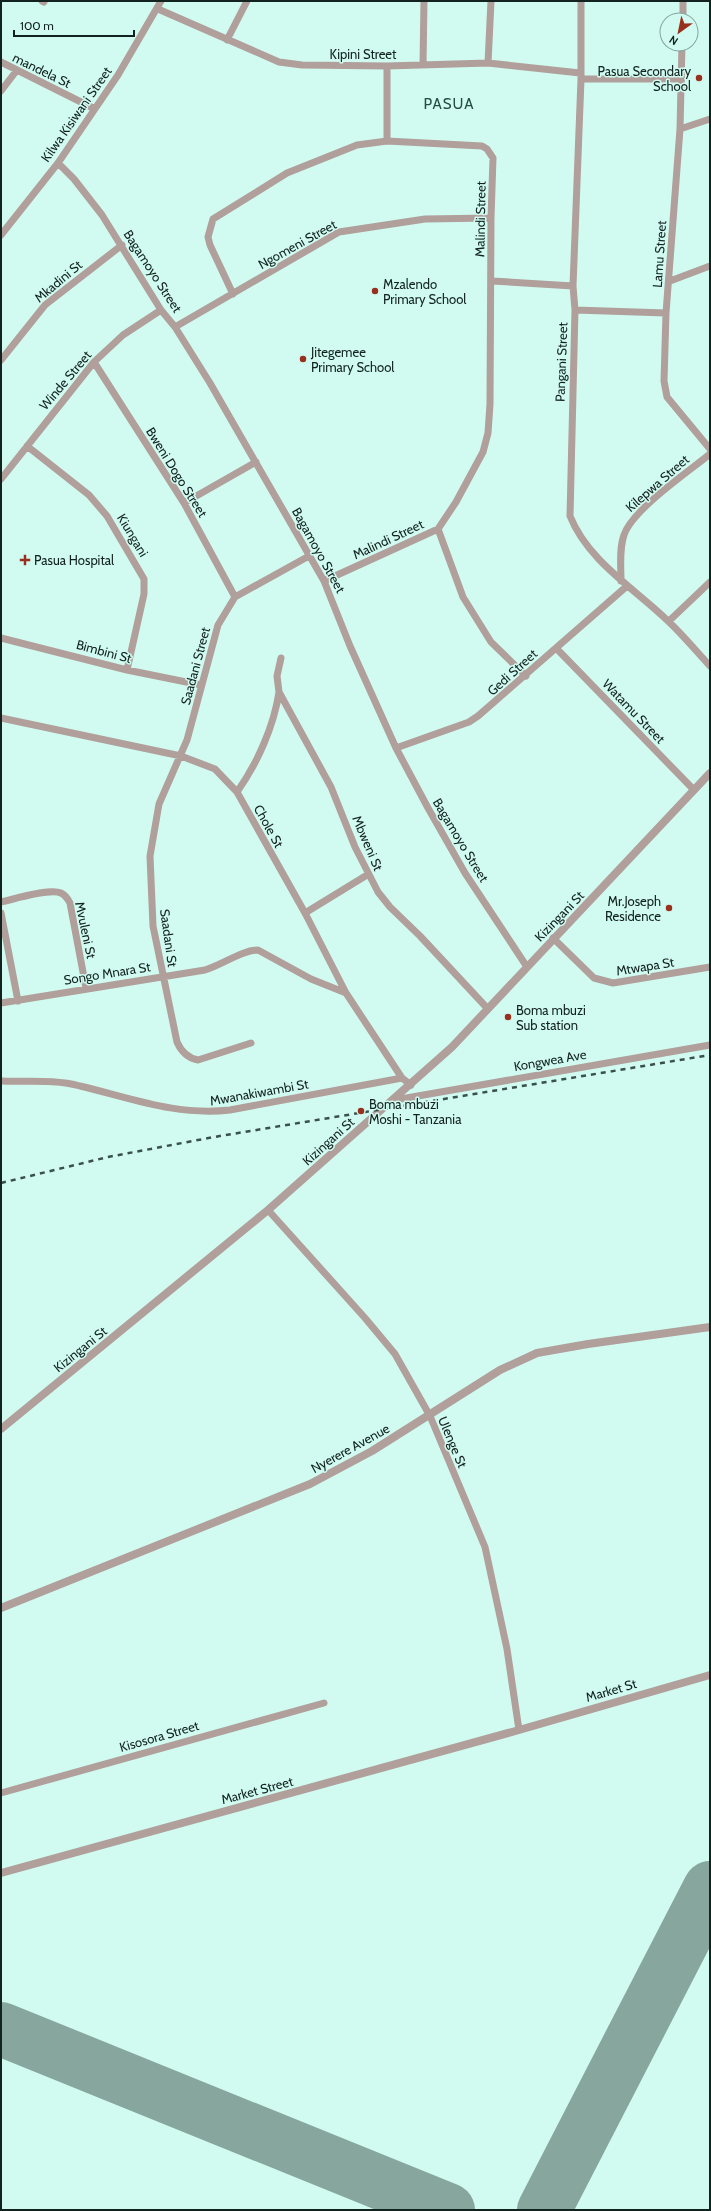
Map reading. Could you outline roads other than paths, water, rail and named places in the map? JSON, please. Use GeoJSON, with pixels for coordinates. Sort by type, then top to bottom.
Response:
{"type":"FeatureCollection","features":[{"type":"Feature","properties":{"kind":"street","name":"Kilwa Kisiwani Street"},"geometry":{"type":"LineString","coordinates":[[1,234],[58,163],[118,75],[161,1]]}},
{"type":"Feature","properties":{"kind":"street"},"geometry":{"type":"LineString","coordinates":[[227,40],[247,1]]}},
{"type":"Feature","properties":{"kind":"street"},"geometry":{"type":"LineString","coordinates":[[423,65],[424,1]]}},
{"type":"Feature","properties":{"kind":"street"},"geometry":{"type":"LineString","coordinates":[[488,63],[491,1]]}},
{"type":"Feature","properties":{"kind":"street","name":"Pangani Street"},"geometry":{"type":"LineString","coordinates":[[581,1],[573,286],[574,310],[570,516],[582,539],[624,583],[669,621],[710,666]]}},
{"type":"Feature","properties":{"kind":"street"},"geometry":{"type":"LineString","coordinates":[[683,1],[683,12]]}},
{"type":"Feature","properties":{"kind":"street","name":"Kipini Street"},"geometry":{"type":"LineString","coordinates":[[158,8],[227,40],[280,62],[302,65],[387,66],[488,63],[580,76],[682,79]]}},
{"type":"Feature","properties":{"kind":"street","name":"Lamu Street"},"geometry":{"type":"LineString","coordinates":[[682,52],[680,129],[670,281],[666,313],[664,381],[667,397],[710,449]]}},
{"type":"Feature","properties":{"kind":"street","name":"mandela St"},"geometry":{"type":"LineString","coordinates":[[1,62],[95,109]]}},
{"type":"Feature","properties":{"kind":"street"},"geometry":{"type":"LineString","coordinates":[[387,66],[387,141]]}},
{"type":"Feature","properties":{"kind":"street"},"geometry":{"type":"LineString","coordinates":[[1,91],[17,70]]}},
{"type":"Feature","properties":{"kind":"street"},"geometry":{"type":"LineString","coordinates":[[680,129],[710,119]]}},
{"type":"Feature","properties":{"kind":"street","name":"Malindi Street"},"geometry":{"type":"LineString","coordinates":[[233,294],[210,245],[208,237],[213,219],[287,174],[357,145],[387,141],[482,146],[487,149],[493,158],[491,218],[492,281],[490,404],[488,433],[478,462],[456,502],[438,529],[324,581]]}},
{"type":"Feature","properties":{"kind":"street","name":"Bagamoyo Street"},"geometry":{"type":"LineString","coordinates":[[58,163],[93,203],[122,245],[161,310],[175,326],[210,383],[324,581],[350,646],[396,748],[465,872],[527,967]]}},
{"type":"Feature","properties":{"kind":"street","name":"Ngomeni Street"},"geometry":{"type":"LineString","coordinates":[[175,326],[339,232],[424,219],[491,218]]}},
{"type":"Feature","properties":{"kind":"street","name":"Mkadini St"},"geometry":{"type":"LineString","coordinates":[[1,360],[45,305],[122,245]]}},
{"type":"Feature","properties":{"kind":"street"},"geometry":{"type":"LineString","coordinates":[[670,281],[710,266]]}},
{"type":"Feature","properties":{"kind":"street"},"geometry":{"type":"LineString","coordinates":[[492,281],[573,286]]}},
{"type":"Feature","properties":{"kind":"street","name":"Winde Street"},"geometry":{"type":"LineString","coordinates":[[1,479],[94,362],[123,335],[161,310]]}},
{"type":"Feature","properties":{"kind":"street"},"geometry":{"type":"LineString","coordinates":[[574,310],[666,313]]}},
{"type":"Feature","properties":{"kind":"street","name":"Bweni Dogo Street"},"geometry":{"type":"LineString","coordinates":[[94,362],[184,503],[235,597]]}},
{"type":"Feature","properties":{"kind":"street","name":"Kiungani"},"geometry":{"type":"LineString","coordinates":[[27,446],[89,495],[107,516],[144,579],[144,594],[127,670]]}},
{"type":"Feature","properties":{"kind":"street","name":"Kilepwa Street"},"geometry":{"type":"LineString","coordinates":[[624,583],[622,544],[629,524],[640,512],[710,454]]}},
{"type":"Feature","properties":{"kind":"street"},"geometry":{"type":"LineString","coordinates":[[184,503],[256,462]]}},
{"type":"Feature","properties":{"kind":"street"},"geometry":{"type":"LineString","coordinates":[[438,529],[467,603],[491,642],[526,676]]}},
{"type":"Feature","properties":{"kind":"street","name":"Saadani Street"},"geometry":{"type":"LineString","coordinates":[[181,756],[218,625],[235,597],[309,556]]}},
{"type":"Feature","properties":{"kind":"street"},"geometry":{"type":"LineString","coordinates":[[669,621],[710,582]]}},
{"type":"Feature","properties":{"kind":"street","name":"Gedi Street"},"geometry":{"type":"LineString","coordinates":[[396,748],[478,716],[526,676],[624,583]]}},
{"type":"Feature","properties":{"kind":"street","name":"Bimbini St"},"geometry":{"type":"LineString","coordinates":[[1,638],[127,670],[201,685]]}},
{"type":"Feature","properties":{"kind":"street","name":"Watamu Street"},"geometry":{"type":"LineString","coordinates":[[556,648],[694,790]]}},
{"type":"Feature","properties":{"kind":"street","name":"Mbweni St"},"geometry":{"type":"LineString","coordinates":[[281,658],[277,676],[279,692],[332,787],[367,874],[390,907],[420,936],[488,1009]]}},
{"type":"Feature","properties":{"kind":"street"},"geometry":{"type":"LineString","coordinates":[[237,792],[245,780],[265,739],[277,706],[279,692]]}},
{"type":"Feature","properties":{"kind":"street","name":"Chole St"},"geometry":{"type":"LineString","coordinates":[[1,718],[181,756],[214,769],[237,792],[305,913],[346,993],[402,1078],[411,1085]]}},
{"type":"Feature","properties":{"kind":"street","name":"Saadani St"},"geometry":{"type":"LineString","coordinates":[[181,756],[159,804],[150,856],[153,926],[176,1042],[186,1055],[192,1059],[198,1060],[251,1043]]}},
{"type":"Feature","properties":{"kind":"street","name":"Kizingani St"},"geometry":{"type":"LineString","coordinates":[[1,1429],[268,1210],[395,1100],[452,1047],[710,773]]}},
{"type":"Feature","properties":{"kind":"street"},"geometry":{"type":"LineString","coordinates":[[305,913],[367,874]]}},
{"type":"Feature","properties":{"kind":"street","name":"Mvuleni St"},"geometry":{"type":"LineString","coordinates":[[1,902],[54,891],[67,898],[70,903],[86,988]]}},
{"type":"Feature","properties":{"kind":"street"},"geometry":{"type":"LineString","coordinates":[[1,913],[18,1001]]}},
{"type":"Feature","properties":{"kind":"street","name":"Mtwapa St"},"geometry":{"type":"LineString","coordinates":[[553,938],[594,978],[613,983],[710,968]]}},
{"type":"Feature","properties":{"kind":"street","name":"Songo Mnara St"},"geometry":{"type":"LineString","coordinates":[[1,1003],[86,988],[205,970],[228,962],[243,953],[258,950],[312,979],[346,993]]}},
{"type":"Feature","properties":{"kind":"street","name":"Kongwea Ave"},"geometry":{"type":"LineString","coordinates":[[395,1100],[710,1044]]}},
{"type":"Feature","properties":{"kind":"street","name":"Mwanakiwambi St"},"geometry":{"type":"LineString","coordinates":[[1,1081],[79,1085],[140,1103],[206,1113],[238,1109],[402,1078]]}},
{"type":"Feature","properties":{"kind":"street","name":"Ulenge St"},"geometry":{"type":"LineString","coordinates":[[268,1210],[365,1318],[395,1354],[430,1416],[485,1547],[506,1650],[519,1730]]}},
{"type":"Feature","properties":{"kind":"street","name":"Nyerere Avenue"},"geometry":{"type":"LineString","coordinates":[[1,1608],[310,1484],[372,1451],[430,1416],[500,1370],[537,1353],[588,1344],[710,1327]]}},
{"type":"Feature","properties":{"kind":"street","name":"Market St"},"geometry":{"type":"LineString","coordinates":[[519,1730],[710,1675]]}},
{"type":"Feature","properties":{"kind":"street","name":"Kisosora Street"},"geometry":{"type":"LineString","coordinates":[[1,1793],[324,1703]]}},
{"type":"Feature","properties":{"kind":"street","name":"Market Street"},"geometry":{"type":"LineString","coordinates":[[1,1873],[519,1730]]}},
{"type":"Feature","properties":{"kind":"railway"},"geometry":{"type":"LineString","coordinates":[[1,1183],[108,1157],[214,1137],[710,1055]]}},
{"type":"Feature","properties":{"kind":"place","name":"Pasua Secondary School"},"geometry":{"type":"Point","coordinates":[699,78]}},
{"type":"Feature","properties":{"kind":"place","name":"Mzalendo Primary School"},"geometry":{"type":"Point","coordinates":[375,291]}},
{"type":"Feature","properties":{"kind":"place","name":"Jitegemee Primary School"},"geometry":{"type":"Point","coordinates":[303,359]}},
{"type":"Feature","properties":{"kind":"place","name":"Pasua Hospital"},"geometry":{"type":"Point","coordinates":[25,560]}},
{"type":"Feature","properties":{"kind":"place","name":"Mr.Joseph Residence"},"geometry":{"type":"Point","coordinates":[669,908]}},
{"type":"Feature","properties":{"kind":"place","name":"Boma mbuzi Sub station"},"geometry":{"type":"Point","coordinates":[508,1017]}},
{"type":"Feature","properties":{"kind":"place","name":"Boma mbuzi Moshi - Tanzania"},"geometry":{"type":"Point","coordinates":[361,1111]}},
{"type":"Feature","properties":{"kind":"district","name":"PASUA"},"geometry":{"type":"Point","coordinates":[449,104]}}]}
